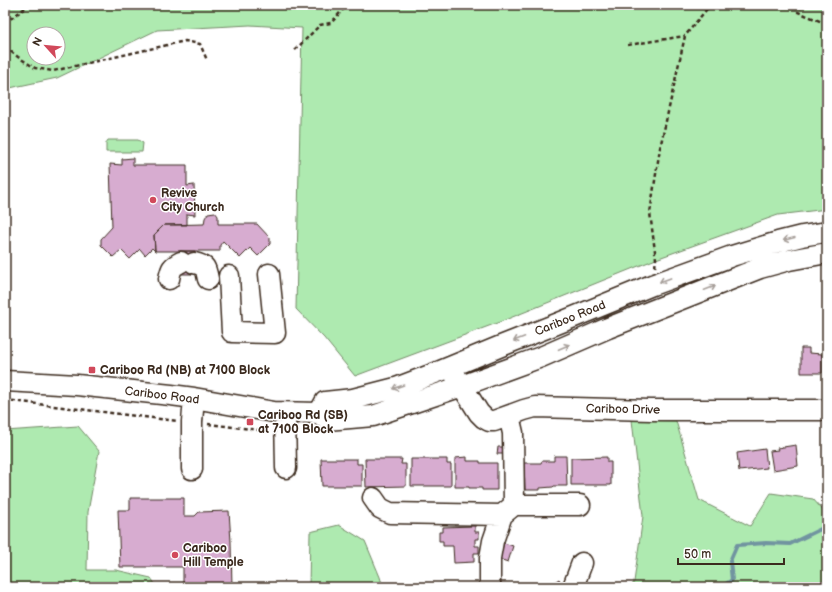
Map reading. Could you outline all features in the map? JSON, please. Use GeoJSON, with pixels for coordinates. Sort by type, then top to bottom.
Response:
{"type":"FeatureCollection","features":[{"type":"Feature","properties":{"kind":"street","name":"Cariboo Road"},"geometry":{"type":"LineString","coordinates":[[319,413],[325,402],[353,399],[396,388],[652,285],[732,256],[778,242],[827,232]]}},
{"type":"Feature","properties":{"kind":"street","name":"Cariboo Road"},"geometry":{"type":"LineString","coordinates":[[5,381],[77,385],[194,398],[274,412],[319,413],[327,420],[373,416],[541,357],[608,328],[760,268],[789,260],[827,253]]}},
{"type":"Feature","properties":{"kind":"street"},"geometry":{"type":"LineString","coordinates":[[169,279],[170,270],[175,265],[188,263],[204,266],[206,268],[208,279]]}},
{"type":"Feature","properties":{"kind":"street"},"geometry":{"type":"LineString","coordinates":[[229,276],[232,332],[275,333],[269,274]]}},
{"type":"Feature","properties":{"kind":"street","name":"Cariboo Drive"},"geometry":{"type":"LineString","coordinates":[[451,367],[479,412],[489,421],[494,421],[524,410],[535,408],[827,411]]}},
{"type":"Feature","properties":{"kind":"street"},"geometry":{"type":"LineString","coordinates":[[192,469],[192,422],[194,398]]}},
{"type":"Feature","properties":{"kind":"street"},"geometry":{"type":"LineString","coordinates":[[285,413],[286,468]]}},
{"type":"Feature","properties":{"kind":"street"},"geometry":{"type":"LineString","coordinates":[[491,587],[490,558],[494,541],[508,510],[513,433],[509,416]]}},
{"type":"Feature","properties":{"kind":"street"},"geometry":{"type":"LineString","coordinates":[[373,498],[380,508],[390,514],[508,510],[580,505]]}},
{"type":"Feature","properties":{"kind":"street"},"geometry":{"type":"LineString","coordinates":[[573,587],[582,563]]}},
{"type":"Feature","properties":{"kind":"path"},"geometry":{"type":"LineString","coordinates":[[5,23],[29,5]]}},
{"type":"Feature","properties":{"kind":"path"},"geometry":{"type":"LineString","coordinates":[[296,50],[320,25],[331,23],[347,5]]}},
{"type":"Feature","properties":{"kind":"path"},"geometry":{"type":"LineString","coordinates":[[652,285],[656,259],[650,213],[660,148],[685,36],[710,5]]}},
{"type":"Feature","properties":{"kind":"path"},"geometry":{"type":"LineString","coordinates":[[802,5],[798,12],[827,24]]}},
{"type":"Feature","properties":{"kind":"path"},"geometry":{"type":"LineString","coordinates":[[628,45],[685,36]]}},
{"type":"Feature","properties":{"kind":"path"},"geometry":{"type":"LineString","coordinates":[[5,47],[35,68],[53,71],[185,41],[200,44],[207,60]]}},
{"type":"Feature","properties":{"kind":"path"},"geometry":{"type":"LineString","coordinates":[[5,400],[285,433]]}},
{"type":"Feature","properties":{"kind":"green space"},"geometry":{"type":"Polygon","coordinates":[[[5,5],[827,5],[827,209],[778,215],[656,259],[505,320],[355,376],[324,338],[296,309],[302,28],[250,25],[157,30],[57,78],[5,89],[5,5]]]}},
{"type":"Feature","properties":{"kind":"green space"},"geometry":{"type":"Polygon","coordinates":[[[108,140],[138,140],[143,143],[142,152],[106,152],[106,143],[108,140]]]}},
{"type":"Feature","properties":{"kind":"green space"},"geometry":{"type":"Polygon","coordinates":[[[632,420],[676,421],[699,500],[750,526],[771,493],[813,499],[827,515],[827,587],[631,587],[634,582],[643,516],[632,420]]]}},
{"type":"Feature","properties":{"kind":"green space"},"geometry":{"type":"Polygon","coordinates":[[[78,426],[99,451],[88,512],[87,570],[116,570],[151,578],[157,587],[5,587],[5,431],[78,426]]]}},
{"type":"Feature","properties":{"kind":"green space"},"geometry":{"type":"Polygon","coordinates":[[[339,525],[365,541],[383,587],[309,587],[310,532],[339,525]]]}},
{"type":"Feature","properties":{"kind":"building","name":"Revive City Church"},"geometry":{"type":"Polygon","coordinates":[[[133,158],[133,165],[187,165],[187,186],[194,185],[195,215],[187,214],[187,225],[164,225],[154,235],[155,251],[152,248],[145,255],[140,249],[130,259],[121,250],[113,257],[101,245],[101,239],[112,227],[110,164],[122,165],[122,159],[133,158]]]}},
{"type":"Feature","properties":{"kind":"building"},"geometry":{"type":"Polygon","coordinates":[[[215,212],[218,216],[218,224],[257,224],[270,238],[270,244],[258,256],[250,248],[240,258],[223,241],[220,245],[220,251],[155,251],[154,235],[164,225],[204,224],[208,213],[215,212]]]}},
{"type":"Feature","properties":{"kind":"building"},"geometry":{"type":"Polygon","coordinates":[[[180,251],[195,251],[194,274],[182,274],[180,251]]]}},
{"type":"Feature","properties":{"kind":"building"},"geometry":{"type":"Polygon","coordinates":[[[801,348],[809,348],[809,353],[822,354],[822,373],[801,373],[801,348]]]}},
{"type":"Feature","properties":{"kind":"building"},"geometry":{"type":"Polygon","coordinates":[[[796,445],[798,466],[773,470],[770,451],[778,450],[777,448],[796,445]]]}},
{"type":"Feature","properties":{"kind":"building"},"geometry":{"type":"Polygon","coordinates":[[[498,447],[505,447],[505,454],[497,454],[498,447]]]}},
{"type":"Feature","properties":{"kind":"building"},"geometry":{"type":"Polygon","coordinates":[[[765,449],[767,468],[739,471],[737,453],[765,449]]]}},
{"type":"Feature","properties":{"kind":"building"},"geometry":{"type":"Polygon","coordinates":[[[554,456],[566,456],[567,486],[540,488],[540,490],[525,490],[524,463],[554,461],[554,456]]]}},
{"type":"Feature","properties":{"kind":"building"},"geometry":{"type":"Polygon","coordinates":[[[467,457],[467,461],[497,463],[497,490],[455,487],[455,458],[467,457]]]}},
{"type":"Feature","properties":{"kind":"building"},"geometry":{"type":"Polygon","coordinates":[[[607,457],[607,462],[611,462],[611,485],[571,485],[571,458],[607,457]]]}},
{"type":"Feature","properties":{"kind":"building"},"geometry":{"type":"Polygon","coordinates":[[[321,459],[357,459],[357,464],[362,464],[362,486],[322,486],[321,459]]]}},
{"type":"Feature","properties":{"kind":"building"},"geometry":{"type":"Polygon","coordinates":[[[365,459],[402,459],[401,464],[406,464],[406,486],[366,487],[365,459]]]}},
{"type":"Feature","properties":{"kind":"building"},"geometry":{"type":"Polygon","coordinates":[[[411,459],[447,459],[447,464],[451,464],[451,486],[411,486],[411,459]]]}},
{"type":"Feature","properties":{"kind":"building","name":"Cariboo Hill Temple"},"geometry":{"type":"Polygon","coordinates":[[[130,498],[184,498],[184,516],[195,516],[199,512],[229,511],[232,587],[183,587],[183,567],[120,567],[118,510],[130,510],[130,498]]]}},
{"type":"Feature","properties":{"kind":"building"},"geometry":{"type":"Polygon","coordinates":[[[475,526],[475,532],[479,532],[479,539],[475,539],[475,546],[479,546],[479,553],[474,553],[474,562],[454,563],[453,546],[443,546],[443,541],[439,541],[439,532],[443,532],[443,527],[475,526]]]}},
{"type":"Feature","properties":{"kind":"building"},"geometry":{"type":"Polygon","coordinates":[[[504,543],[513,546],[508,562],[499,559],[504,543]]]}},
{"type":"Feature","properties":{"kind":"building"},"geometry":{"type":"Polygon","coordinates":[[[559,579],[564,587],[547,587],[559,579]]]}},
{"type":"Feature","properties":{"kind":"waterway"},"geometry":{"type":"LineString","coordinates":[[722,587],[732,580],[730,561],[737,545],[766,543],[790,544],[827,526]]}},
{"type":"Feature","properties":{"kind":"place","name":"Revive City Church"},"geometry":{"type":"Point","coordinates":[153,200]}},
{"type":"Feature","properties":{"kind":"place","name":"Cariboo Rd (NB) at 7100 Block"},"geometry":{"type":"Point","coordinates":[92,370]}},
{"type":"Feature","properties":{"kind":"place","name":"Cariboo Rd (SB) at 7100 Block"},"geometry":{"type":"Point","coordinates":[250,422]}},
{"type":"Feature","properties":{"kind":"place","name":"Cariboo Hill Temple"},"geometry":{"type":"Point","coordinates":[175,555]}}]}
